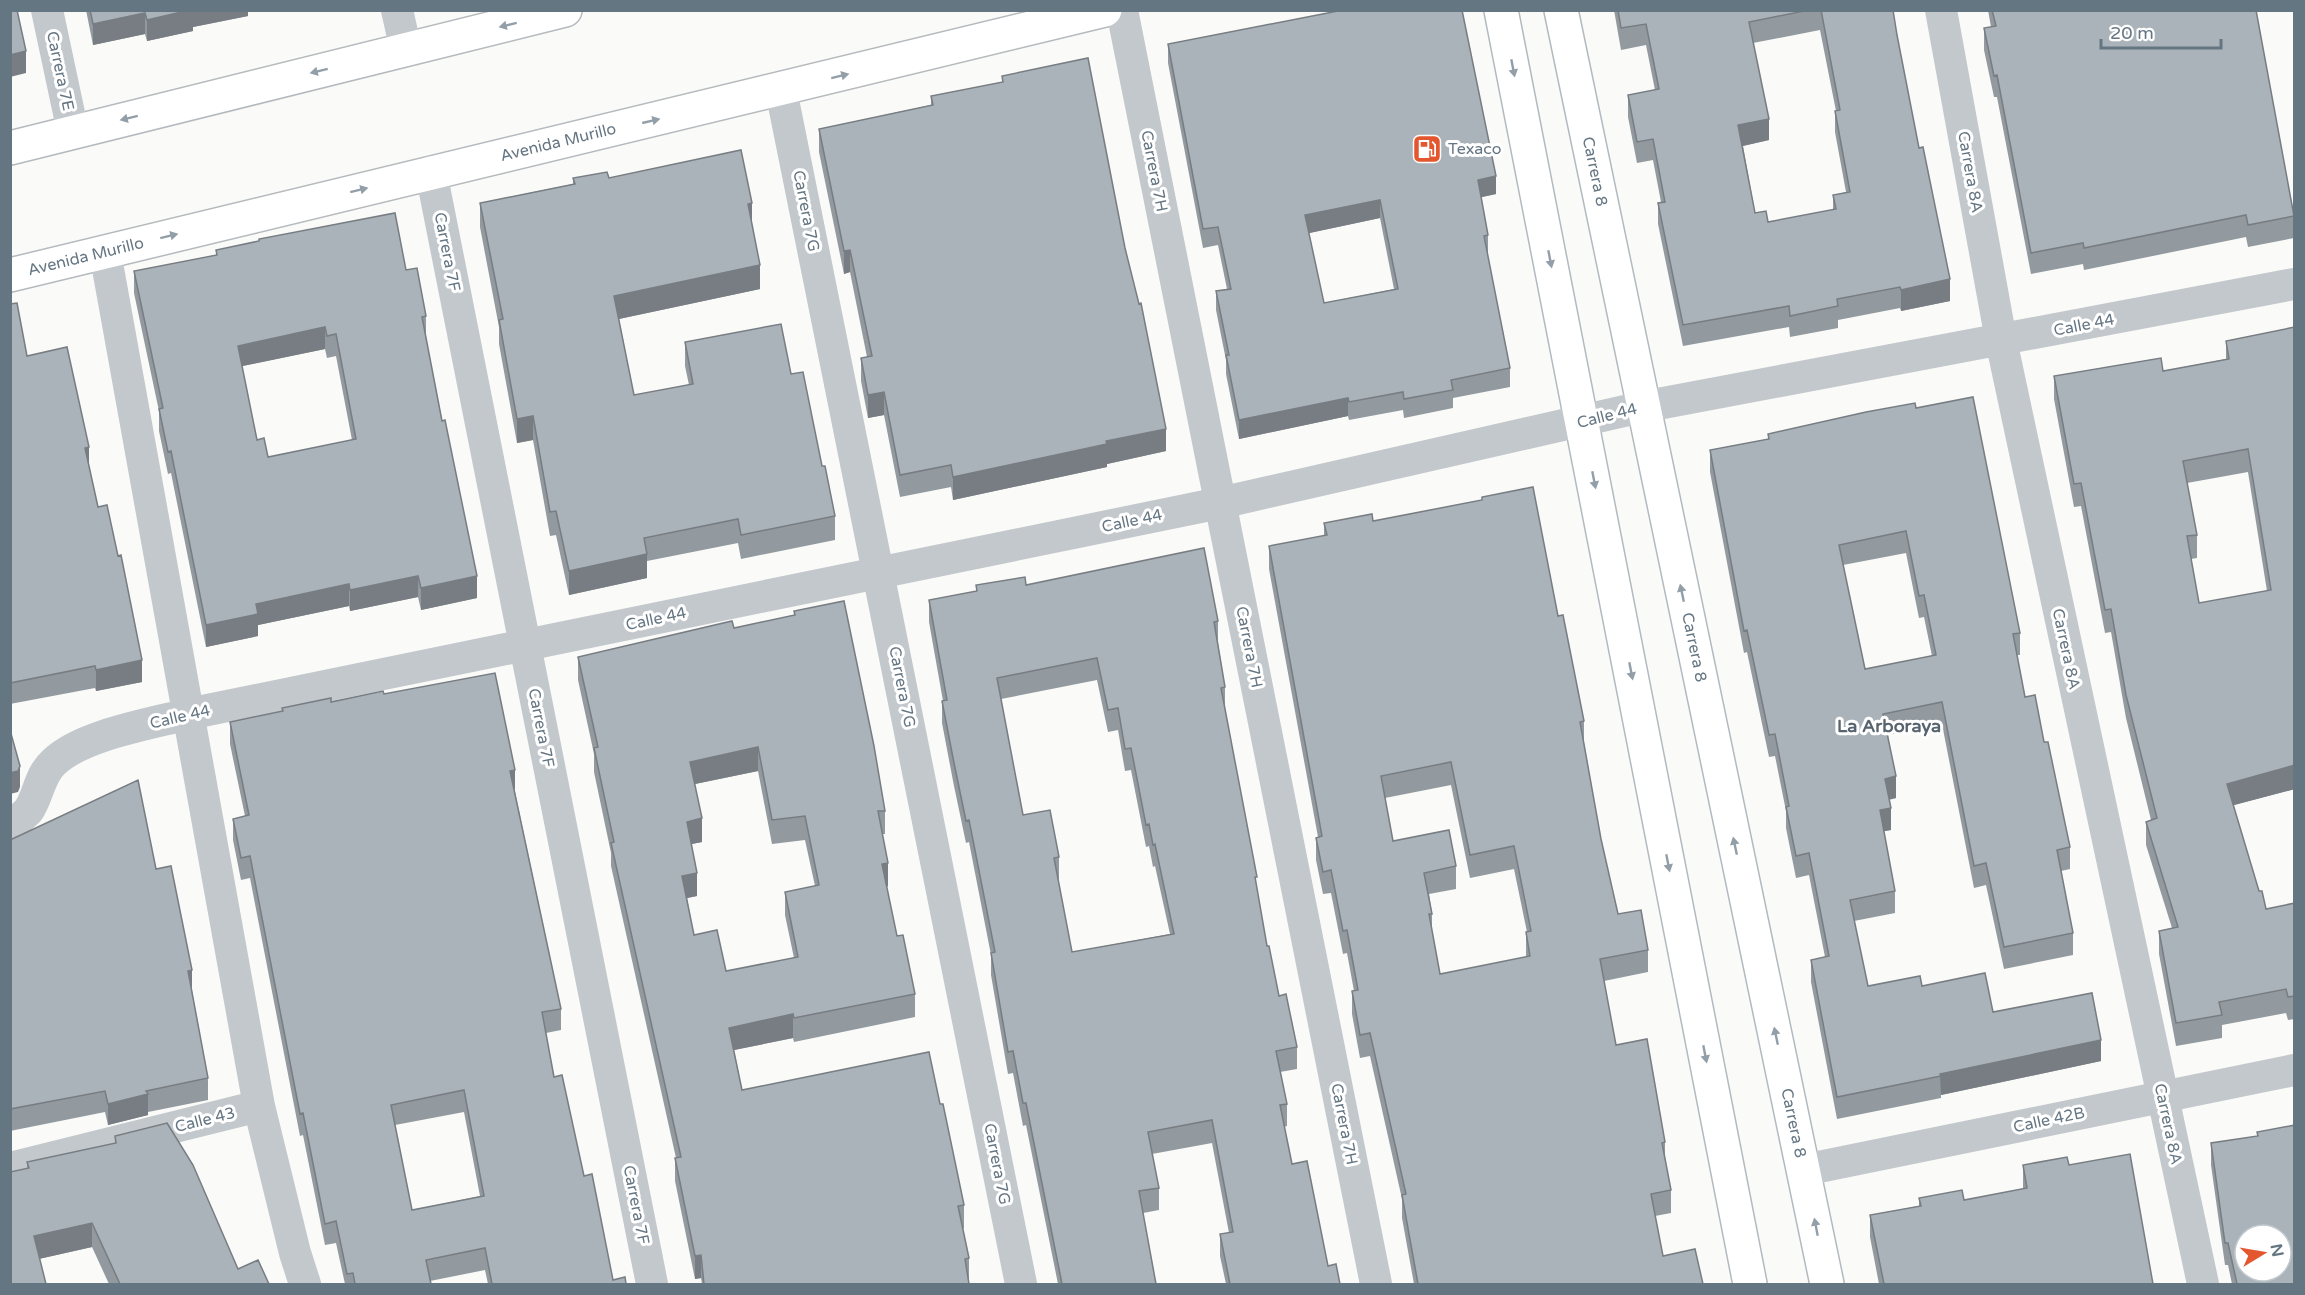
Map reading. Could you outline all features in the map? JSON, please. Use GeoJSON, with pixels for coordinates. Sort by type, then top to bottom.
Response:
{"type":"FeatureCollection","features":[{"type":"Feature","properties":{"kind":"street","name":"Carrera 7E"},"geometry":{"type":"LineString","coordinates":[[46,10],[73,132]]}},
{"type":"Feature","properties":{"kind":"street"},"geometry":{"type":"LineString","coordinates":[[397,10],[406,50]]}},
{"type":"Feature","properties":{"kind":"street"},"geometry":{"type":"LineString","coordinates":[[10,148],[565,10]]}},
{"type":"Feature","properties":{"kind":"street","name":"Avenida Murillo"},"geometry":{"type":"LineString","coordinates":[[10,275],[1106,10]]}},
{"type":"Feature","properties":{"kind":"street","name":"Carrera 7H"},"geometry":{"type":"LineString","coordinates":[[1122,10],[1376,1284]]}},
{"type":"Feature","properties":{"kind":"street"},"geometry":{"type":"LineString","coordinates":[[1501,10],[1749,1284]]}},
{"type":"Feature","properties":{"kind":"street","name":"Carrera 8"},"geometry":{"type":"LineString","coordinates":[[1560,10],[1827,1284]]}},
{"type":"Feature","properties":{"kind":"street","name":"Carrera 8A"},"geometry":{"type":"LineString","coordinates":[[1941,10],[2001,340],[2203,1284]]}},
{"type":"Feature","properties":{"kind":"street","name":"Carrera 7G"},"geometry":{"type":"LineString","coordinates":[[782,90],[1021,1284]]}},
{"type":"Feature","properties":{"kind":"street","name":"Carrera 7F"},"geometry":{"type":"LineString","coordinates":[[431,172],[652,1284]]}},
{"type":"Feature","properties":{"kind":"street"},"geometry":{"type":"LineString","coordinates":[[105,252],[259,1107],[295,1253],[305,1284]]}},
{"type":"Feature","properties":{"kind":"street","name":"Calle 44"},"geometry":{"type":"LineString","coordinates":[[10,826],[29,810],[38,784],[53,762],[79,745],[118,732],[188,714],[1220,503],[1642,407],[2295,284]]}},
{"type":"Feature","properties":{"kind":"street","name":"Calle 42B"},"geometry":{"type":"LineString","coordinates":[[1804,1170],[2295,1070]]}},
{"type":"Feature","properties":{"kind":"street","name":"Calle 43"},"geometry":{"type":"LineString","coordinates":[[10,1168],[259,1107]]}},
{"type":"Feature","properties":{"kind":"building"},"geometry":{"type":"Polygon","coordinates":[[[10,10],[17,10],[26,51],[10,55],[10,10]]]}},
{"type":"Feature","properties":{"kind":"building"},"geometry":{"type":"Polygon","coordinates":[[[90,10],[190,10],[147,20],[145,13],[93,24],[90,10]]]}},
{"type":"Feature","properties":{"kind":"building"},"geometry":{"type":"Polygon","coordinates":[[[1343,10],[1462,10],[1496,176],[1478,180],[1488,235],[1484,236],[1510,368],[1451,380],[1453,390],[1404,399],[1403,392],[1349,402],[1348,398],[1239,420],[1216,291],[1231,289],[1218,227],[1203,229],[1168,44],[1343,10]],[[1380,200],[1305,215],[1324,303],[1398,289],[1380,200]]]}},
{"type":"Feature","properties":{"kind":"building"},"geometry":{"type":"Polygon","coordinates":[[[1618,10],[1809,10],[1749,22],[1769,119],[1738,125],[1755,213],[1766,211],[1768,222],[1836,209],[1833,195],[1850,192],[1835,111],[1840,110],[1821,10],[1893,10],[1919,148],[1923,147],[1950,279],[1901,290],[1900,287],[1837,299],[1838,306],[1790,316],[1789,306],[1683,325],[1658,203],[1665,202],[1653,139],[1637,142],[1628,95],[1659,89],[1646,24],[1621,28],[1618,10]]]}},
{"type":"Feature","properties":{"kind":"building"},"geometry":{"type":"Polygon","coordinates":[[[1992,10],[2256,10],[2294,216],[2248,225],[2246,215],[2084,248],[2083,243],[2031,253],[1997,75],[1994,76],[1984,28],[1996,26],[1992,10]]]}},
{"type":"Feature","properties":{"kind":"building"},"geometry":{"type":"Polygon","coordinates":[[[1088,58],[1125,248],[1139,304],[1141,303],[1166,429],[953,477],[951,465],[900,475],[884,392],[868,395],[861,358],[872,356],[850,250],[844,251],[819,129],[933,105],[931,96],[1003,82],[1002,76],[1088,58]]]}},
{"type":"Feature","properties":{"kind":"building"},"geometry":{"type":"Polygon","coordinates":[[[741,150],[752,203],[748,204],[760,265],[614,296],[634,395],[693,384],[685,342],[781,324],[791,374],[803,372],[822,466],[825,466],[835,516],[741,535],[738,519],[644,538],[647,554],[569,571],[556,511],[550,512],[533,416],[517,419],[499,320],[503,319],[480,203],[575,184],[573,178],[607,172],[609,178],[741,150]]]}},
{"type":"Feature","properties":{"kind":"building"},"geometry":{"type":"Polygon","coordinates":[[[395,213],[406,270],[417,268],[426,316],[422,317],[442,421],[445,420],[477,576],[421,588],[418,576],[350,590],[349,584],[256,604],[258,614],[206,625],[171,451],[168,452],[159,409],[163,408],[134,271],[217,255],[216,250],[259,241],[259,239],[395,213]],[[325,327],[238,346],[257,440],[264,438],[268,457],[356,439],[336,334],[327,336],[325,327]]]}},
{"type":"Feature","properties":{"kind":"building"},"geometry":{"type":"Polygon","coordinates":[[[17,303],[27,356],[67,347],[89,447],[85,448],[98,507],[107,505],[118,556],[121,555],[142,660],[96,670],[95,666],[10,683],[10,304],[17,303]]]}},
{"type":"Feature","properties":{"kind":"building"},"geometry":{"type":"Polygon","coordinates":[[[2295,327],[2295,765],[2227,784],[2266,909],[2295,903],[2295,996],[2288,997],[2286,989],[2219,1002],[2222,1015],[2176,1023],[2159,931],[2178,927],[2146,822],[2157,818],[2126,695],[2111,609],[2105,610],[2081,483],[2074,484],[2054,376],[2161,358],[2163,371],[2229,359],[2226,341],[2295,327]],[[2248,449],[2183,461],[2197,535],[2187,536],[2199,603],[2271,590],[2248,449]]]}},
{"type":"Feature","properties":{"kind":"building"},"geometry":{"type":"Polygon","coordinates":[[[1973,397],[2020,633],[2013,634],[2025,697],[2035,695],[2044,742],[2048,742],[2070,847],[2057,850],[2073,933],[2004,947],[1986,863],[1974,866],[1942,702],[1883,714],[1896,776],[1885,779],[1891,808],[1880,810],[1895,891],[1850,900],[1868,986],[1920,976],[1922,986],[1985,973],[1993,1012],[2092,993],[2101,1040],[1837,1097],[1811,960],[1829,956],[1809,853],[1796,856],[1775,734],[1769,735],[1747,630],[1744,631],[1710,450],[1769,439],[1768,434],[1866,412],[1915,403],[1916,408],[1973,397]],[[1906,531],[1839,545],[1865,669],[1936,655],[1924,595],[1919,596],[1906,531]]]}},
{"type":"Feature","properties":{"kind":"building"},"geometry":{"type":"Polygon","coordinates":[[[1533,487],[1558,616],[1563,615],[1584,721],[1580,722],[1601,839],[1618,914],[1641,910],[1648,950],[1600,959],[1616,1045],[1647,1039],[1671,1190],[1651,1194],[1663,1256],[1695,1249],[1703,1284],[1418,1284],[1402,1195],[1406,1194],[1370,1033],[1360,1035],[1352,991],[1358,990],[1347,930],[1343,931],[1331,870],[1323,872],[1316,838],[1322,836],[1269,546],[1327,535],[1324,523],[1372,514],[1373,521],[1482,500],[1482,497],[1533,487]],[[1451,762],[1381,776],[1393,841],[1449,830],[1456,866],[1424,873],[1440,974],[1530,956],[1526,932],[1531,931],[1514,846],[1470,855],[1451,762]]]}},
{"type":"Feature","properties":{"kind":"building"},"geometry":{"type":"Polygon","coordinates":[[[1204,548],[1218,621],[1214,622],[1225,687],[1221,688],[1257,877],[1255,877],[1267,946],[1269,946],[1279,996],[1286,994],[1297,1047],[1276,1051],[1287,1104],[1280,1105],[1292,1164],[1307,1161],[1328,1266],[1336,1264],[1340,1284],[1230,1284],[1220,1234],[1233,1232],[1212,1120],[1148,1132],[1159,1188],[1139,1191],[1156,1284],[1062,1284],[1026,1103],[1023,1103],[1013,1051],[1008,1052],[991,953],[995,952],[969,820],[966,821],[942,701],[947,700],[929,600],[977,591],[976,585],[1025,577],[1026,585],[1204,548]],[[1097,658],[997,678],[1023,815],[1050,810],[1059,857],[1054,858],[1072,952],[1174,934],[1155,844],[1153,845],[1149,824],[1146,825],[1131,748],[1125,749],[1118,708],[1108,710],[1097,658]]]}},
{"type":"Feature","properties":{"kind":"building"},"geometry":{"type":"Polygon","coordinates":[[[844,601],[885,811],[878,811],[888,863],[882,864],[897,936],[903,935],[915,994],[794,1018],[793,1014],[729,1028],[742,1090],[929,1052],[940,1104],[943,1104],[964,1205],[958,1206],[969,1258],[965,1259],[969,1284],[704,1284],[701,1255],[695,1256],[675,1158],[681,1157],[611,843],[614,842],[594,748],[598,747],[578,657],[732,621],[734,628],[795,615],[794,611],[844,601]],[[758,747],[690,762],[702,818],[687,822],[697,873],[682,876],[694,935],[717,930],[726,971],[798,957],[785,892],[819,885],[805,816],[772,820],[758,747]]]}},
{"type":"Feature","properties":{"kind":"building"},"geometry":{"type":"Polygon","coordinates":[[[495,673],[515,770],[510,771],[561,1009],[542,1012],[554,1077],[562,1075],[584,1176],[592,1174],[613,1280],[625,1277],[626,1284],[492,1284],[485,1248],[426,1260],[431,1284],[355,1284],[353,1273],[347,1274],[336,1221],[325,1224],[303,1113],[300,1114],[250,856],[241,858],[233,819],[249,815],[230,722],[331,698],[331,702],[383,691],[384,694],[495,673]],[[464,1090],[391,1105],[412,1210],[484,1196],[464,1090]]]}},
{"type":"Feature","properties":{"kind":"building"},"geometry":{"type":"Polygon","coordinates":[[[10,730],[20,766],[18,771],[10,773],[10,730]]]}},
{"type":"Feature","properties":{"kind":"building"},"geometry":{"type":"Polygon","coordinates":[[[138,780],[156,869],[171,866],[192,970],[188,971],[208,1078],[146,1091],[148,1094],[108,1104],[105,1091],[10,1109],[10,840],[138,780]]]}},
{"type":"Feature","properties":{"kind":"building"},"geometry":{"type":"Polygon","coordinates":[[[167,1123],[193,1165],[238,1269],[258,1260],[269,1284],[120,1284],[92,1223],[34,1236],[46,1284],[10,1284],[10,1172],[29,1168],[27,1162],[116,1143],[115,1136],[167,1123]]]}},
{"type":"Feature","properties":{"kind":"building"},"geometry":{"type":"Polygon","coordinates":[[[2295,1125],[2295,1284],[2237,1283],[2293,1283],[2293,1223],[2233,1223],[2233,1266],[2228,1243],[2225,1243],[2211,1143],[2258,1136],[2257,1132],[2295,1125]]]}},
{"type":"Feature","properties":{"kind":"building"},"geometry":{"type":"Polygon","coordinates":[[[2130,1154],[2153,1284],[1884,1284],[1870,1215],[1921,1206],[1919,1198],[1962,1190],[1964,1200],[2027,1188],[2023,1165],[2067,1157],[2069,1165],[2130,1154]]]}},
{"type":"Feature","properties":{"kind":"place","name":"Texaco"},"geometry":{"type":"Point","coordinates":[1427,149]}},
{"type":"Feature","properties":{"kind":"district","name":"La Arboraya"},"geometry":{"type":"Point","coordinates":[1889,726]}}]}
